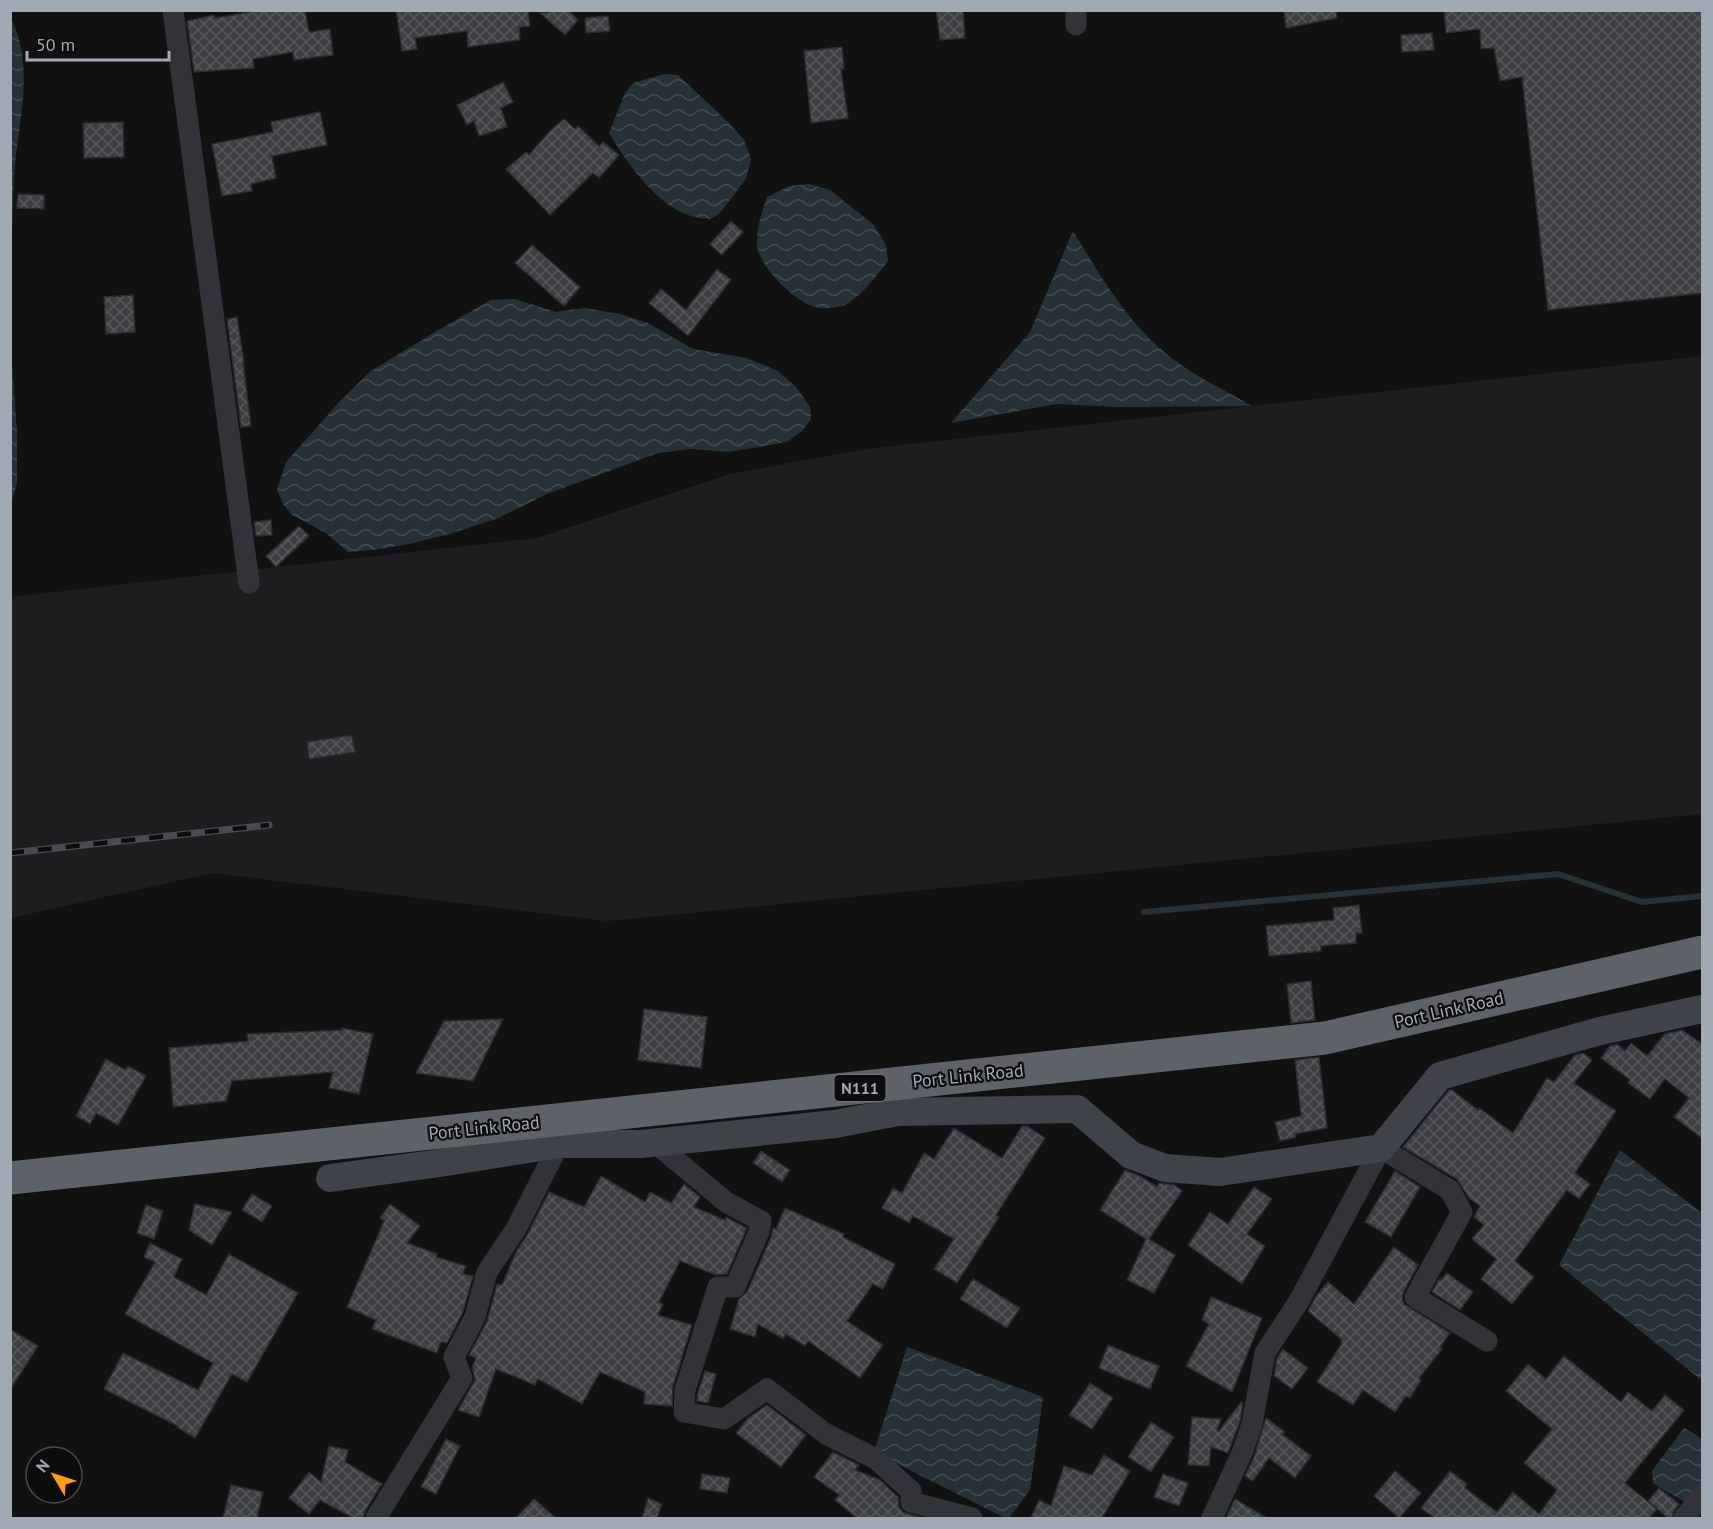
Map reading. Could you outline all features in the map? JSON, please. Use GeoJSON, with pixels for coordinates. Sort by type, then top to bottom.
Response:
{"type":"FeatureCollection","features":[{"type":"Feature","properties":{"kind":"highway","name":"Port Link Road"},"geometry":{"type":"LineString","coordinates":[[10,1178],[1325,1038],[1702,952]]}},
{"type":"Feature","properties":{"kind":"street"},"geometry":{"type":"LineString","coordinates":[[172,10],[249,583]]}},
{"type":"Feature","properties":{"kind":"street"},"geometry":{"type":"LineString","coordinates":[[1212,1518],[1242,1453],[1252,1424],[1266,1353],[1299,1301],[1381,1148],[1440,1076],[1600,1031],[1702,1009]]}},
{"type":"Feature","properties":{"kind":"street"},"geometry":{"type":"LineString","coordinates":[[330,1178],[559,1144],[654,1142],[835,1124],[898,1112],[1077,1109],[1131,1155],[1165,1168],[1220,1172],[1381,1148],[1450,1190],[1462,1212],[1415,1297],[1487,1341]]}},
{"type":"Feature","properties":{"kind":"street"},"geometry":{"type":"LineString","coordinates":[[654,1142],[726,1202],[761,1221],[759,1232],[735,1287],[718,1287],[685,1390],[684,1412],[724,1419],[767,1389],[826,1434],[876,1459],[911,1491],[906,1510],[972,1518]]}},
{"type":"Feature","properties":{"kind":"street"},"geometry":{"type":"LineString","coordinates":[[376,1518],[462,1378],[453,1357],[475,1317],[487,1272],[516,1229],[559,1144]]}},
{"type":"Feature","properties":{"kind":"street"},"geometry":{"type":"LineString","coordinates":[[1684,1518],[1702,1495]]}},
{"type":"Feature","properties":{"kind":"shaded area"},"geometry":{"type":"Polygon","coordinates":[[[1702,356],[1702,814],[607,921],[213,873],[11,918],[10,597],[537,538],[730,474],[865,449],[1702,356]]]}},
{"type":"Feature","properties":{"kind":"water"},"geometry":{"type":"Polygon","coordinates":[[[11,19],[18,38],[24,77],[14,177],[11,311],[11,19]]]}},
{"type":"Feature","properties":{"kind":"water"},"geometry":{"type":"Polygon","coordinates":[[[664,74],[678,75],[728,122],[744,140],[751,159],[746,179],[720,213],[710,219],[693,217],[666,203],[633,169],[609,133],[625,93],[633,83],[664,74]]]}},
{"type":"Feature","properties":{"kind":"water"},"geometry":{"type":"Polygon","coordinates":[[[809,184],[830,190],[874,225],[886,245],[888,261],[861,293],[842,306],[820,308],[791,293],[765,265],[757,246],[758,227],[767,197],[789,186],[809,184]]]}},
{"type":"Feature","properties":{"kind":"water"},"geometry":{"type":"Polygon","coordinates":[[[1073,231],[1120,304],[1133,321],[1163,351],[1188,370],[1252,406],[1119,407],[1057,404],[951,423],[1030,332],[1073,231]]]}},
{"type":"Feature","properties":{"kind":"water"},"geometry":{"type":"Polygon","coordinates":[[[515,299],[556,312],[584,308],[620,314],[648,323],[693,349],[747,358],[778,371],[797,388],[810,407],[811,419],[802,431],[787,442],[729,452],[691,449],[658,453],[547,494],[496,519],[409,544],[348,552],[326,533],[292,515],[283,504],[277,490],[286,462],[341,400],[371,371],[435,332],[491,300],[515,299]]]}},
{"type":"Feature","properties":{"kind":"water"},"geometry":{"type":"Polygon","coordinates":[[[11,352],[17,432],[17,483],[11,504],[11,352]]]}},
{"type":"Feature","properties":{"kind":"water"},"geometry":{"type":"Polygon","coordinates":[[[1620,1150],[1702,1213],[1702,1376],[1700,1379],[1559,1265],[1620,1150]]]}},
{"type":"Feature","properties":{"kind":"water"},"geometry":{"type":"Polygon","coordinates":[[[907,1347],[1043,1397],[1030,1490],[1009,1518],[874,1452],[907,1347]]]}},
{"type":"Feature","properties":{"kind":"water"},"geometry":{"type":"Polygon","coordinates":[[[1684,1428],[1702,1439],[1702,1487],[1688,1504],[1653,1483],[1652,1471],[1684,1428]]]}},
{"type":"Feature","properties":{"kind":"building"},"geometry":{"type":"Polygon","coordinates":[[[262,10],[305,10],[309,32],[330,29],[333,55],[294,60],[293,52],[253,59],[254,68],[194,72],[187,21],[214,15],[215,18],[262,10]]]}},
{"type":"Feature","properties":{"kind":"building"},"geometry":{"type":"Polygon","coordinates":[[[396,10],[528,10],[530,26],[519,27],[520,40],[468,47],[467,31],[415,38],[417,49],[402,51],[396,10]]]}},
{"type":"Feature","properties":{"kind":"building"},"geometry":{"type":"Polygon","coordinates":[[[568,10],[578,20],[565,35],[540,13],[568,10]]]}},
{"type":"Feature","properties":{"kind":"building"},"geometry":{"type":"Polygon","coordinates":[[[936,10],[963,10],[965,38],[940,40],[936,10]]]}},
{"type":"Feature","properties":{"kind":"building"},"geometry":{"type":"Polygon","coordinates":[[[1284,10],[1336,10],[1337,18],[1286,28],[1284,10]]]}},
{"type":"Feature","properties":{"kind":"building"},"geometry":{"type":"Polygon","coordinates":[[[1444,10],[1458,10],[1459,12],[1479,10],[1702,10],[1702,293],[1548,310],[1522,77],[1500,81],[1494,48],[1481,49],[1480,29],[1446,33],[1444,10]]]}},
{"type":"Feature","properties":{"kind":"building"},"geometry":{"type":"Polygon","coordinates":[[[608,16],[610,31],[586,33],[585,18],[608,16]]]}},
{"type":"Feature","properties":{"kind":"building"},"geometry":{"type":"Polygon","coordinates":[[[1432,33],[1434,50],[1402,52],[1401,35],[1432,33]]]}},
{"type":"Feature","properties":{"kind":"building"},"geometry":{"type":"Polygon","coordinates":[[[842,47],[844,69],[841,69],[848,118],[811,123],[804,51],[842,47]]]}},
{"type":"Feature","properties":{"kind":"building"},"geometry":{"type":"Polygon","coordinates":[[[503,82],[513,102],[501,108],[507,127],[479,136],[474,121],[467,125],[457,105],[503,82]]]}},
{"type":"Feature","properties":{"kind":"building"},"geometry":{"type":"Polygon","coordinates":[[[320,112],[327,145],[272,156],[276,178],[251,184],[252,191],[222,196],[212,144],[273,132],[271,122],[320,112]]]}},
{"type":"Feature","properties":{"kind":"building"},"geometry":{"type":"Polygon","coordinates":[[[564,119],[575,129],[578,126],[599,146],[603,142],[619,155],[599,178],[593,173],[550,215],[506,169],[526,152],[529,155],[564,119]]]}},
{"type":"Feature","properties":{"kind":"building"},"geometry":{"type":"Polygon","coordinates":[[[123,122],[124,157],[84,158],[83,123],[123,122]]]}},
{"type":"Feature","properties":{"kind":"building"},"geometry":{"type":"Polygon","coordinates":[[[18,194],[44,195],[44,209],[17,208],[18,194]]]}},
{"type":"Feature","properties":{"kind":"building"},"geometry":{"type":"Polygon","coordinates":[[[731,221],[743,232],[722,255],[710,244],[731,221]]]}},
{"type":"Feature","properties":{"kind":"building"},"geometry":{"type":"Polygon","coordinates":[[[532,245],[580,287],[564,306],[515,263],[532,245]]]}},
{"type":"Feature","properties":{"kind":"building"},"geometry":{"type":"Polygon","coordinates":[[[717,269],[731,280],[688,336],[649,303],[661,289],[686,310],[717,269]]]}},
{"type":"Feature","properties":{"kind":"building"},"geometry":{"type":"Polygon","coordinates":[[[133,295],[135,332],[106,334],[104,297],[133,295]]]}},
{"type":"Feature","properties":{"kind":"building"},"geometry":{"type":"Polygon","coordinates":[[[237,317],[251,426],[241,427],[227,319],[237,317]]]}},
{"type":"Feature","properties":{"kind":"building"},"geometry":{"type":"Polygon","coordinates":[[[271,520],[272,535],[256,536],[254,522],[271,520]]]}},
{"type":"Feature","properties":{"kind":"building"},"geometry":{"type":"Polygon","coordinates":[[[299,526],[309,536],[276,567],[266,556],[299,526]]]}},
{"type":"Feature","properties":{"kind":"building"},"geometry":{"type":"Polygon","coordinates":[[[352,735],[355,752],[309,759],[307,742],[352,735]]]}},
{"type":"Feature","properties":{"kind":"building"},"geometry":{"type":"Polygon","coordinates":[[[1359,905],[1362,933],[1356,933],[1356,943],[1321,946],[1321,951],[1269,956],[1266,926],[1334,920],[1333,908],[1359,905]]]}},
{"type":"Feature","properties":{"kind":"building"},"geometry":{"type":"Polygon","coordinates":[[[1311,981],[1315,1020],[1291,1023],[1287,984],[1311,981]]]}},
{"type":"Feature","properties":{"kind":"building"},"geometry":{"type":"Polygon","coordinates":[[[644,1009],[707,1017],[701,1068],[638,1060],[644,1009]]]}},
{"type":"Feature","properties":{"kind":"building"},"geometry":{"type":"Polygon","coordinates":[[[503,1019],[473,1081],[416,1073],[444,1021],[503,1019]]]}},
{"type":"Feature","properties":{"kind":"building"},"geometry":{"type":"Polygon","coordinates":[[[342,1028],[373,1034],[359,1094],[329,1088],[333,1072],[232,1081],[226,1101],[173,1107],[169,1048],[248,1041],[247,1034],[342,1030],[342,1028]]]}},
{"type":"Feature","properties":{"kind":"building"},"geometry":{"type":"Polygon","coordinates":[[[1682,1030],[1702,1044],[1702,1138],[1674,1117],[1689,1098],[1665,1079],[1650,1099],[1628,1083],[1630,1080],[1601,1058],[1610,1046],[1617,1044],[1625,1051],[1631,1043],[1647,1056],[1665,1034],[1682,1030]]]}},
{"type":"Feature","properties":{"kind":"building"},"geometry":{"type":"Polygon","coordinates":[[[1583,1053],[1592,1060],[1574,1083],[1616,1111],[1575,1173],[1590,1184],[1579,1199],[1567,1190],[1515,1261],[1534,1277],[1512,1304],[1481,1279],[1496,1259],[1472,1239],[1484,1225],[1474,1217],[1480,1206],[1469,1198],[1457,1179],[1403,1147],[1449,1090],[1513,1133],[1547,1078],[1554,1082],[1575,1055],[1583,1053]]]}},
{"type":"Feature","properties":{"kind":"building"},"geometry":{"type":"Polygon","coordinates":[[[1319,1057],[1327,1128],[1295,1134],[1296,1137],[1280,1141],[1275,1122],[1301,1116],[1295,1060],[1319,1057]]]}},
{"type":"Feature","properties":{"kind":"building"},"geometry":{"type":"Polygon","coordinates":[[[106,1059],[125,1070],[128,1066],[146,1076],[118,1125],[96,1113],[90,1124],[76,1116],[106,1059]]]}},
{"type":"Feature","properties":{"kind":"building"},"geometry":{"type":"Polygon","coordinates":[[[1022,1126],[1027,1126],[1045,1138],[996,1215],[999,1217],[957,1283],[934,1269],[954,1239],[913,1216],[909,1223],[882,1208],[893,1188],[902,1193],[924,1153],[934,1159],[954,1128],[1002,1158],[1022,1126]]]}},
{"type":"Feature","properties":{"kind":"building"},"geometry":{"type":"Polygon","coordinates":[[[761,1151],[790,1170],[782,1182],[753,1163],[761,1151]]]}},
{"type":"Feature","properties":{"kind":"building"},"geometry":{"type":"Polygon","coordinates":[[[1125,1170],[1157,1187],[1159,1183],[1174,1185],[1182,1191],[1149,1239],[1175,1255],[1154,1293],[1127,1280],[1146,1239],[1100,1210],[1125,1170]]]}},
{"type":"Feature","properties":{"kind":"building"},"geometry":{"type":"Polygon","coordinates":[[[1395,1171],[1420,1187],[1391,1237],[1365,1222],[1395,1171]]]}},
{"type":"Feature","properties":{"kind":"building"},"geometry":{"type":"Polygon","coordinates":[[[601,1176],[645,1202],[650,1192],[671,1203],[684,1184],[700,1197],[694,1207],[725,1220],[726,1217],[747,1228],[727,1274],[716,1275],[680,1261],[659,1302],[663,1304],[658,1315],[692,1325],[673,1386],[672,1406],[644,1404],[645,1392],[600,1372],[582,1404],[538,1379],[535,1385],[496,1369],[479,1417],[458,1410],[475,1380],[472,1368],[476,1358],[469,1355],[487,1321],[497,1284],[502,1285],[517,1250],[549,1192],[584,1207],[601,1176]]]}},
{"type":"Feature","properties":{"kind":"building"},"geometry":{"type":"Polygon","coordinates":[[[1254,1187],[1272,1199],[1247,1234],[1265,1246],[1242,1284],[1188,1245],[1210,1212],[1228,1224],[1254,1187]]]}},
{"type":"Feature","properties":{"kind":"building"},"geometry":{"type":"Polygon","coordinates":[[[252,1194],[272,1206],[262,1222],[242,1210],[252,1194]]]}},
{"type":"Feature","properties":{"kind":"building"},"geometry":{"type":"Polygon","coordinates":[[[195,1204],[232,1212],[212,1245],[189,1230],[195,1204]]]}},
{"type":"Feature","properties":{"kind":"building"},"geometry":{"type":"Polygon","coordinates":[[[390,1204],[420,1226],[407,1243],[437,1254],[436,1257],[466,1266],[463,1274],[473,1276],[463,1312],[447,1343],[441,1342],[437,1353],[372,1329],[376,1320],[347,1307],[384,1221],[380,1218],[390,1204]]]}},
{"type":"Feature","properties":{"kind":"building"},"geometry":{"type":"Polygon","coordinates":[[[146,1205],[163,1211],[154,1239],[137,1233],[146,1205]]]}},
{"type":"Feature","properties":{"kind":"building"},"geometry":{"type":"Polygon","coordinates":[[[785,1208],[844,1234],[843,1237],[895,1264],[883,1289],[873,1284],[847,1321],[883,1345],[860,1378],[808,1341],[805,1346],[786,1334],[783,1339],[758,1324],[755,1337],[730,1329],[739,1299],[747,1292],[773,1228],[776,1229],[785,1208]]]}},
{"type":"Feature","properties":{"kind":"building"},"geometry":{"type":"Polygon","coordinates":[[[150,1243],[182,1259],[174,1277],[206,1295],[229,1254],[298,1293],[247,1382],[232,1374],[195,1438],[178,1426],[104,1389],[123,1353],[198,1390],[213,1363],[125,1314],[155,1262],[144,1257],[150,1243]]]}},
{"type":"Feature","properties":{"kind":"building"},"geometry":{"type":"Polygon","coordinates":[[[1394,1247],[1418,1265],[1404,1291],[1402,1298],[1404,1304],[1450,1333],[1440,1347],[1442,1349],[1419,1378],[1421,1380],[1410,1398],[1406,1396],[1395,1412],[1363,1390],[1353,1405],[1317,1382],[1342,1340],[1308,1311],[1316,1296],[1328,1282],[1354,1304],[1394,1247]]]}},
{"type":"Feature","properties":{"kind":"building"},"geometry":{"type":"Polygon","coordinates":[[[1447,1273],[1473,1292],[1460,1310],[1432,1292],[1439,1279],[1441,1280],[1447,1273]]]}},
{"type":"Feature","properties":{"kind":"building"},"geometry":{"type":"Polygon","coordinates":[[[973,1279],[1020,1308],[1007,1328],[960,1299],[973,1279]]]}},
{"type":"Feature","properties":{"kind":"building"},"geometry":{"type":"Polygon","coordinates":[[[1211,1297],[1262,1318],[1232,1392],[1186,1366],[1209,1324],[1202,1320],[1211,1297]]]}},
{"type":"Feature","properties":{"kind":"building"},"geometry":{"type":"Polygon","coordinates":[[[10,1329],[38,1346],[10,1390],[10,1329]]]}},
{"type":"Feature","properties":{"kind":"building"},"geometry":{"type":"Polygon","coordinates":[[[1108,1345],[1159,1366],[1150,1389],[1099,1368],[1108,1345]]]}},
{"type":"Feature","properties":{"kind":"building"},"geometry":{"type":"Polygon","coordinates":[[[1283,1349],[1308,1368],[1292,1389],[1274,1376],[1277,1358],[1283,1349]]]}},
{"type":"Feature","properties":{"kind":"building"},"geometry":{"type":"Polygon","coordinates":[[[1564,1356],[1621,1402],[1628,1392],[1652,1411],[1665,1395],[1684,1410],[1625,1483],[1657,1509],[1649,1518],[1435,1518],[1421,1508],[1450,1471],[1467,1484],[1465,1488],[1497,1512],[1513,1492],[1539,1514],[1557,1490],[1524,1463],[1552,1429],[1506,1391],[1528,1364],[1546,1379],[1564,1356]]]}},
{"type":"Feature","properties":{"kind":"building"},"geometry":{"type":"Polygon","coordinates":[[[705,1371],[716,1374],[708,1403],[697,1401],[705,1371]]]}},
{"type":"Feature","properties":{"kind":"building"},"geometry":{"type":"Polygon","coordinates":[[[1090,1383],[1113,1398],[1092,1429],[1069,1415],[1090,1383]]]}},
{"type":"Feature","properties":{"kind":"building"},"geometry":{"type":"Polygon","coordinates":[[[1241,1402],[1243,1403],[1240,1421],[1228,1453],[1211,1447],[1209,1466],[1188,1465],[1192,1417],[1221,1419],[1217,1430],[1219,1431],[1241,1402]]]}},
{"type":"Feature","properties":{"kind":"building"},"geometry":{"type":"Polygon","coordinates":[[[767,1405],[806,1435],[781,1467],[736,1433],[748,1418],[767,1405]]]}},
{"type":"Feature","properties":{"kind":"building"},"geometry":{"type":"Polygon","coordinates":[[[1266,1418],[1285,1432],[1282,1434],[1311,1456],[1295,1478],[1269,1458],[1253,1481],[1245,1476],[1254,1457],[1266,1418]]]}},
{"type":"Feature","properties":{"kind":"building"},"geometry":{"type":"Polygon","coordinates":[[[1151,1422],[1174,1437],[1151,1472],[1128,1457],[1151,1422]]]}},
{"type":"Feature","properties":{"kind":"building"},"geometry":{"type":"Polygon","coordinates":[[[446,1439],[460,1446],[436,1494],[421,1487],[446,1439]]]}},
{"type":"Feature","properties":{"kind":"building"},"geometry":{"type":"Polygon","coordinates":[[[329,1446],[348,1450],[345,1462],[382,1484],[363,1518],[353,1518],[320,1500],[309,1514],[289,1498],[309,1472],[321,1482],[329,1446]]]}},
{"type":"Feature","properties":{"kind":"building"},"geometry":{"type":"Polygon","coordinates":[[[833,1452],[859,1465],[855,1470],[880,1480],[898,1497],[899,1507],[903,1512],[923,1518],[857,1518],[835,1500],[839,1495],[814,1477],[833,1452]]]}},
{"type":"Feature","properties":{"kind":"building"},"geometry":{"type":"Polygon","coordinates":[[[1104,1455],[1130,1471],[1102,1518],[1031,1518],[1039,1500],[1051,1506],[1064,1466],[1092,1475],[1104,1455]]]}},
{"type":"Feature","properties":{"kind":"building"},"geometry":{"type":"Polygon","coordinates":[[[1395,1471],[1421,1493],[1399,1518],[1374,1496],[1395,1471]]]}},
{"type":"Feature","properties":{"kind":"building"},"geometry":{"type":"Polygon","coordinates":[[[702,1474],[730,1478],[727,1493],[700,1489],[702,1474]]]}},
{"type":"Feature","properties":{"kind":"building"},"geometry":{"type":"Polygon","coordinates":[[[1163,1474],[1188,1483],[1179,1506],[1154,1497],[1163,1474]]]}},
{"type":"Feature","properties":{"kind":"building"},"geometry":{"type":"Polygon","coordinates":[[[231,1485],[263,1492],[257,1518],[223,1518],[231,1485]]]}},
{"type":"Feature","properties":{"kind":"building"},"geometry":{"type":"Polygon","coordinates":[[[1659,1488],[1679,1504],[1672,1518],[1668,1518],[1648,1501],[1659,1488]]]}},
{"type":"Feature","properties":{"kind":"building"},"geometry":{"type":"Polygon","coordinates":[[[648,1498],[662,1504],[657,1518],[642,1518],[648,1498]]]}},
{"type":"Feature","properties":{"kind":"building"},"geometry":{"type":"Polygon","coordinates":[[[534,1499],[556,1518],[516,1518],[534,1499]]]}},
{"type":"Feature","properties":{"kind":"building"},"geometry":{"type":"Polygon","coordinates":[[[1235,1499],[1267,1518],[1226,1518],[1235,1499]]]}},
{"type":"Feature","properties":{"kind":"waterway"},"geometry":{"type":"LineString","coordinates":[[1144,912],[1558,874],[1642,902],[1702,896]]}},
{"type":"Feature","properties":{"kind":"railway"},"geometry":{"type":"LineString","coordinates":[[10,853],[269,825]]}}]}
